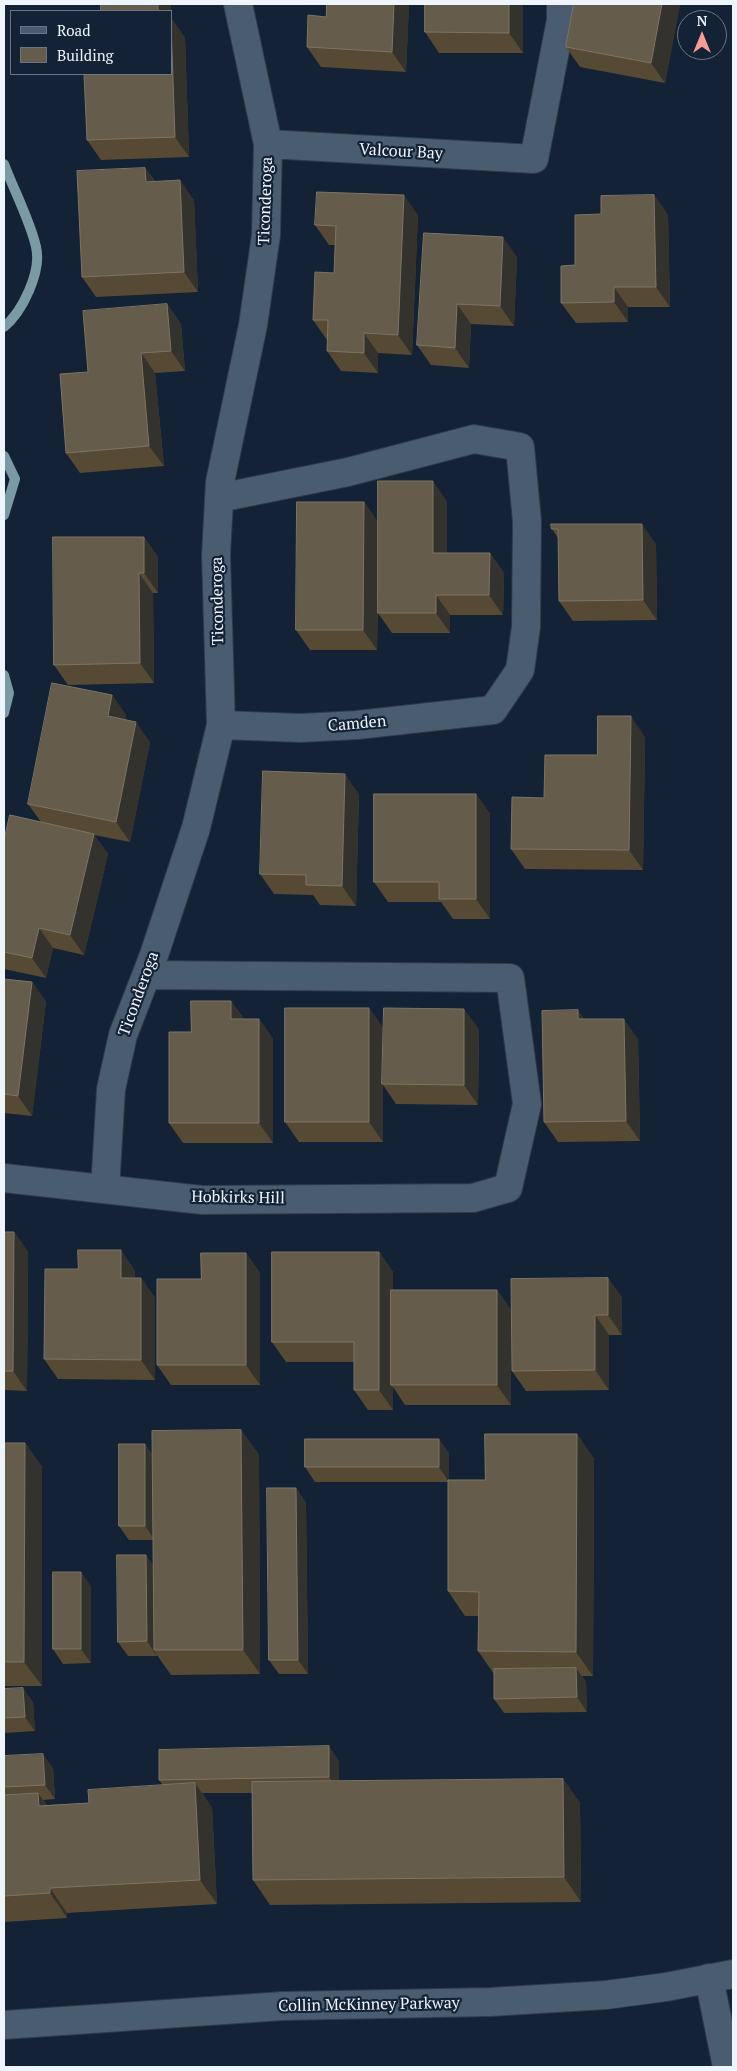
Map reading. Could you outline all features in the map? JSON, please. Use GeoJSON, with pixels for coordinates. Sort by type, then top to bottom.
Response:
{"type":"FeatureCollection","features":[{"type":"Feature","properties":{"kind":"street","name":"Ticonderoga"},"geometry":{"type":"LineString","coordinates":[[105,1189],[111,1089],[123,1035],[147,975],[196,828],[221,725],[216,555],[220,482],[253,326],[266,235],[268,144],[238,4]]}},
{"type":"Feature","properties":{"kind":"street","name":"Valcour Bay"},"geometry":{"type":"LineString","coordinates":[[268,144],[534,159],[561,20],[562,4]]}},
{"type":"Feature","properties":{"kind":"street","name":"Camden"},"geometry":{"type":"LineString","coordinates":[[219,498],[348,472],[474,439],[520,447],[528,521],[526,627],[520,670],[493,710],[356,725],[301,728],[221,725]]}},
{"type":"Feature","properties":{"kind":"street","name":"Hobkirks Hill"},"geometry":{"type":"LineString","coordinates":[[4,1178],[202,1200],[473,1198],[508,1188],[527,1104],[510,978],[147,975]]}},
{"type":"Feature","properties":{"kind":"street","name":"Collin McKinney Parkway"},"geometry":{"type":"LineString","coordinates":[[4,2026],[283,2006],[490,2002],[577,1997],[666,1987],[721,1976]]}},
{"type":"Feature","properties":{"kind":"street"},"geometry":{"type":"LineString","coordinates":[[721,1976],[727,2067]]}},
{"type":"Feature","properties":{"kind":"building"},"geometry":{"type":"Polygon","coordinates":[[[101,4],[158,4],[158,10],[101,10],[101,4]]]}},
{"type":"Feature","properties":{"kind":"building"},"geometry":{"type":"Polygon","coordinates":[[[327,4],[394,4],[392,52],[307,47],[308,15],[326,17],[327,4]]]}},
{"type":"Feature","properties":{"kind":"building"},"geometry":{"type":"Polygon","coordinates":[[[425,4],[509,4],[509,33],[425,32],[425,4]]]}},
{"type":"Feature","properties":{"kind":"building"},"geometry":{"type":"Polygon","coordinates":[[[574,4],[662,4],[651,63],[566,47],[574,4]]]}},
{"type":"Feature","properties":{"kind":"building"},"geometry":{"type":"Polygon","coordinates":[[[172,51],[175,137],[87,140],[84,75],[172,75],[172,51]]]}},
{"type":"Feature","properties":{"kind":"building"},"geometry":{"type":"Polygon","coordinates":[[[145,168],[146,182],[180,180],[184,272],[82,277],[77,171],[145,168]]]}},
{"type":"Feature","properties":{"kind":"building"},"geometry":{"type":"Polygon","coordinates":[[[317,192],[404,195],[398,335],[364,333],[364,353],[327,351],[328,320],[313,320],[315,272],[334,273],[336,226],[315,225],[317,192]]]}},
{"type":"Feature","properties":{"kind":"building"},"geometry":{"type":"Polygon","coordinates":[[[654,195],[656,287],[614,287],[614,302],[561,303],[561,266],[575,265],[575,215],[601,214],[601,196],[654,195]]]}},
{"type":"Feature","properties":{"kind":"building"},"geometry":{"type":"Polygon","coordinates":[[[424,233],[503,237],[500,306],[457,304],[455,348],[417,345],[424,233]]]}},
{"type":"Feature","properties":{"kind":"building"},"geometry":{"type":"Polygon","coordinates":[[[167,304],[171,351],[141,353],[149,446],[66,453],[60,374],[88,372],[83,311],[167,304]]]}},
{"type":"Feature","properties":{"kind":"building"},"geometry":{"type":"Polygon","coordinates":[[[378,481],[433,481],[433,553],[490,553],[489,595],[436,595],[436,613],[378,613],[378,481]]]}},
{"type":"Feature","properties":{"kind":"building"},"geometry":{"type":"Polygon","coordinates":[[[297,502],[364,502],[363,630],[296,630],[297,502]]]}},
{"type":"Feature","properties":{"kind":"building"},"geometry":{"type":"Polygon","coordinates":[[[551,524],[642,524],[643,600],[559,601],[558,529],[552,529],[551,524]]]}},
{"type":"Feature","properties":{"kind":"building"},"geometry":{"type":"Polygon","coordinates":[[[53,537],[144,537],[144,573],[139,573],[140,663],[54,665],[53,537]]]}},
{"type":"Feature","properties":{"kind":"building"},"geometry":{"type":"Polygon","coordinates":[[[52,683],[112,695],[108,716],[136,722],[116,822],[28,804],[52,683]]]}},
{"type":"Feature","properties":{"kind":"building"},"geometry":{"type":"Polygon","coordinates":[[[598,716],[631,716],[629,850],[511,849],[512,797],[544,798],[545,755],[597,755],[598,716]]]}},
{"type":"Feature","properties":{"kind":"building"},"geometry":{"type":"Polygon","coordinates":[[[263,771],[345,774],[342,886],[306,885],[306,875],[260,874],[263,771]]]}},
{"type":"Feature","properties":{"kind":"building"},"geometry":{"type":"Polygon","coordinates":[[[374,794],[476,794],[476,899],[439,899],[439,882],[374,882],[374,794]]]}},
{"type":"Feature","properties":{"kind":"building"},"geometry":{"type":"Polygon","coordinates":[[[10,815],[94,834],[70,935],[39,928],[32,958],[4,952],[4,840],[10,815]]]}},
{"type":"Feature","properties":{"kind":"building"},"geometry":{"type":"Polygon","coordinates":[[[4,979],[32,982],[18,1096],[4,1094],[4,979]]]}},
{"type":"Feature","properties":{"kind":"building"},"geometry":{"type":"Polygon","coordinates":[[[191,1001],[231,1001],[231,1019],[259,1019],[259,1123],[169,1123],[169,1032],[191,1032],[191,1001]]]}},
{"type":"Feature","properties":{"kind":"building"},"geometry":{"type":"Polygon","coordinates":[[[285,1008],[369,1008],[369,1122],[285,1122],[285,1008]]]}},
{"type":"Feature","properties":{"kind":"building"},"geometry":{"type":"Polygon","coordinates":[[[384,1008],[464,1009],[464,1085],[382,1084],[384,1008]]]}},
{"type":"Feature","properties":{"kind":"building"},"geometry":{"type":"Polygon","coordinates":[[[578,1010],[578,1019],[624,1019],[626,1121],[544,1122],[542,1011],[578,1010]]]}},
{"type":"Feature","properties":{"kind":"building"},"geometry":{"type":"Polygon","coordinates":[[[4,1232],[14,1232],[13,1371],[4,1371],[4,1232]]]}},
{"type":"Feature","properties":{"kind":"building"},"geometry":{"type":"Polygon","coordinates":[[[78,1250],[121,1250],[121,1278],[141,1278],[141,1360],[44,1359],[45,1269],[78,1269],[78,1250]]]}},
{"type":"Feature","properties":{"kind":"building"},"geometry":{"type":"Polygon","coordinates":[[[272,1252],[379,1252],[379,1390],[354,1390],[354,1342],[272,1342],[272,1252]]]}},
{"type":"Feature","properties":{"kind":"building"},"geometry":{"type":"Polygon","coordinates":[[[201,1253],[246,1253],[246,1365],[157,1365],[157,1279],[201,1279],[201,1253]]]}},
{"type":"Feature","properties":{"kind":"building"},"geometry":{"type":"Polygon","coordinates":[[[608,1278],[608,1315],[595,1315],[595,1370],[512,1371],[511,1279],[608,1278]]]}},
{"type":"Feature","properties":{"kind":"building"},"geometry":{"type":"Polygon","coordinates":[[[391,1290],[497,1290],[497,1385],[391,1385],[391,1290]]]}},
{"type":"Feature","properties":{"kind":"building"},"geometry":{"type":"Polygon","coordinates":[[[241,1430],[243,1650],[154,1650],[152,1431],[241,1430]]]}},
{"type":"Feature","properties":{"kind":"building"},"geometry":{"type":"Polygon","coordinates":[[[485,1434],[577,1434],[576,1652],[478,1651],[479,1592],[448,1591],[448,1480],[485,1480],[485,1434]]]}},
{"type":"Feature","properties":{"kind":"building"},"geometry":{"type":"Polygon","coordinates":[[[305,1439],[439,1439],[439,1467],[305,1467],[305,1439]]]}},
{"type":"Feature","properties":{"kind":"building"},"geometry":{"type":"Polygon","coordinates":[[[4,1443],[25,1443],[24,1662],[4,1662],[4,1443]]]}},
{"type":"Feature","properties":{"kind":"building"},"geometry":{"type":"Polygon","coordinates":[[[119,1444],[145,1444],[145,1526],[119,1526],[119,1444]]]}},
{"type":"Feature","properties":{"kind":"building"},"geometry":{"type":"Polygon","coordinates":[[[267,1488],[296,1488],[298,1660],[269,1660],[267,1488]]]}},
{"type":"Feature","properties":{"kind":"building"},"geometry":{"type":"Polygon","coordinates":[[[117,1555],[146,1555],[147,1641],[118,1642],[117,1555]]]}},
{"type":"Feature","properties":{"kind":"building"},"geometry":{"type":"Polygon","coordinates":[[[53,1572],[81,1572],[81,1649],[53,1649],[53,1572]]]}},
{"type":"Feature","properties":{"kind":"building"},"geometry":{"type":"Polygon","coordinates":[[[576,1668],[577,1697],[494,1699],[494,1669],[576,1668]]]}},
{"type":"Feature","properties":{"kind":"building"},"geometry":{"type":"Polygon","coordinates":[[[23,1688],[25,1717],[4,1718],[4,1689],[23,1688]]]}},
{"type":"Feature","properties":{"kind":"building"},"geometry":{"type":"Polygon","coordinates":[[[329,1746],[329,1777],[159,1780],[159,1750],[329,1746]]]}},
{"type":"Feature","properties":{"kind":"building"},"geometry":{"type":"Polygon","coordinates":[[[43,1754],[45,1785],[4,1787],[4,1756],[43,1754]]]}},
{"type":"Feature","properties":{"kind":"building"},"geometry":{"type":"Polygon","coordinates":[[[563,1779],[564,1877],[253,1880],[252,1782],[563,1779]]]}},
{"type":"Feature","properties":{"kind":"building"},"geometry":{"type":"Polygon","coordinates":[[[195,1783],[200,1880],[50,1888],[50,1893],[4,1896],[4,1795],[38,1793],[39,1806],[89,1803],[88,1790],[195,1783]]]}},
{"type":"Feature","properties":{"kind":"waterway"},"geometry":{"type":"LineString","coordinates":[[4,164],[30,227],[37,257],[33,279],[24,302],[4,327]]}},
{"type":"Feature","properties":{"kind":"waterway"},"geometry":{"type":"LineString","coordinates":[[4,456],[15,479],[4,515]]}},
{"type":"Feature","properties":{"kind":"waterway"},"geometry":{"type":"LineString","coordinates":[[4,675],[9,693],[4,713]]}}]}
